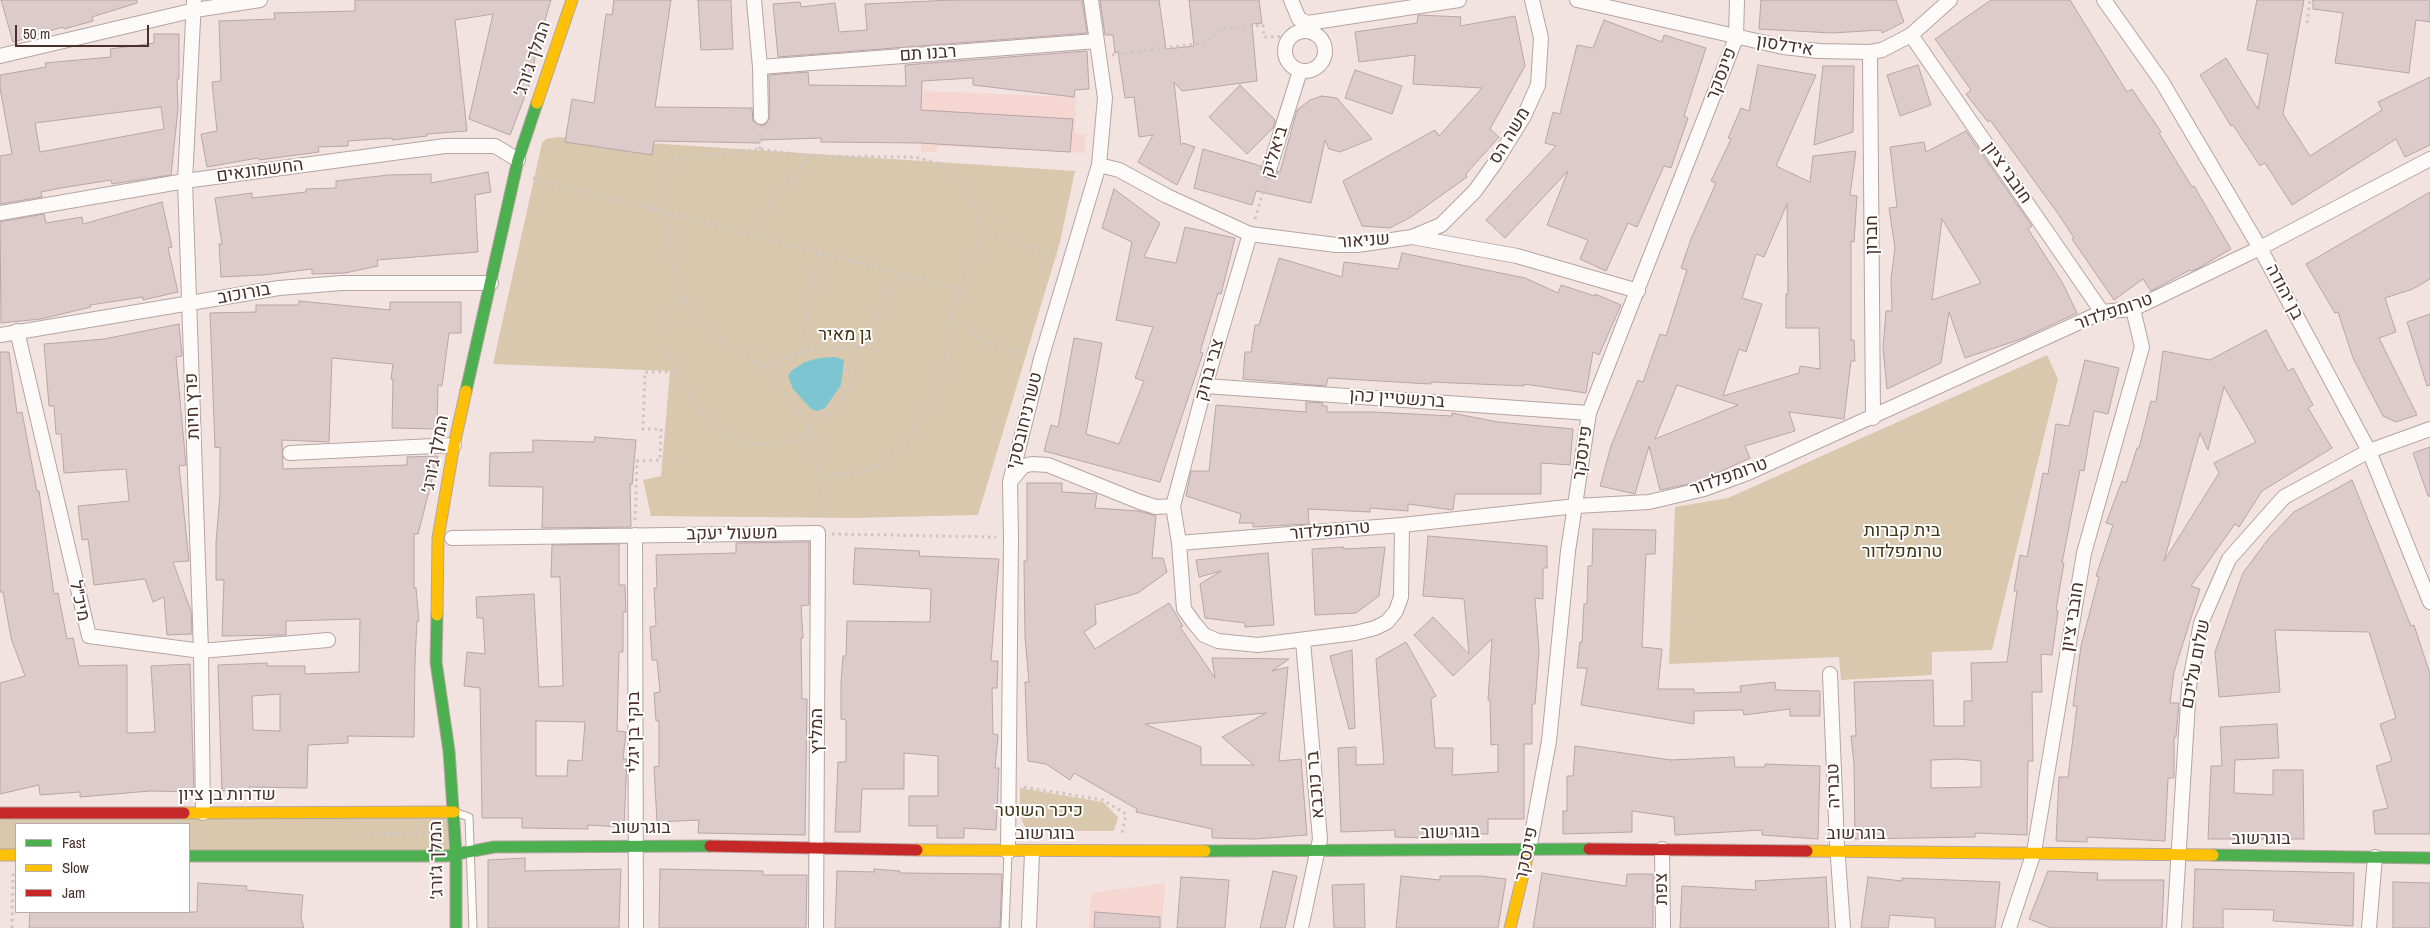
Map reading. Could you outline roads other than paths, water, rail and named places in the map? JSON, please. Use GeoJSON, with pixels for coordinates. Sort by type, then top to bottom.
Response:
{"type":"FeatureCollection","features":[{"type":"Feature","properties":{"kind":"street"},"geometry":{"type":"LineString","coordinates":[[0,56],[194,5],[260,0]]}},
{"type":"Feature","properties":{"kind":"street","name":"המלך ג׳ורג׳"},"geometry":{"type":"LineString","coordinates":[[456,928],[456,854],[450,751],[436,662],[438,538],[454,445],[518,160],[572,0]]}},
{"type":"Feature","properties":{"kind":"street"},"geometry":{"type":"LineString","coordinates":[[754,0],[760,67],[761,117]]}},
{"type":"Feature","properties":{"kind":"street","name":"טשרניחובסקי"},"geometry":{"type":"LineString","coordinates":[[1008,852],[1010,482],[1041,359],[1099,165],[1105,98],[1091,0]]}},
{"type":"Feature","properties":{"kind":"street"},"geometry":{"type":"LineString","coordinates":[[1291,0],[1299,18],[1312,25],[1321,37],[1325,47],[1325,57],[1315,69],[1300,71],[1290,64],[1285,54],[1287,42],[1292,36],[1312,25],[1459,0]]}},
{"type":"Feature","properties":{"kind":"street","name":"משה הס"},"geometry":{"type":"LineString","coordinates":[[1412,237],[1440,225],[1474,191],[1495,163],[1524,116],[1538,85],[1540,57],[1541,38],[1532,0]]}},
{"type":"Feature","properties":{"kind":"street","name":"אידלסון"},"geometry":{"type":"LineString","coordinates":[[1576,0],[1736,38],[1819,51],[1870,52],[1882,50],[1911,35],[1950,0]]}},
{"type":"Feature","properties":{"kind":"street","name":"פינסקר"},"geometry":{"type":"LineString","coordinates":[[1510,928],[1529,850],[1550,741],[1568,551],[1589,412],[1736,38],[1737,0]]}},
{"type":"Feature","properties":{"kind":"street","name":"בן יהודה"},"geometry":{"type":"LineString","coordinates":[[2104,0],[2162,82],[2260,248],[2369,451],[2430,602]]}},
{"type":"Feature","properties":{"kind":"street","name":"פרץ חיות"},"geometry":{"type":"LineString","coordinates":[[194,5],[185,181],[201,650],[203,813]]}},
{"type":"Feature","properties":{"kind":"street","name":"חובבי ציון"},"geometry":{"type":"LineString","coordinates":[[1911,35],[2102,312]]}},
{"type":"Feature","properties":{"kind":"street","name":"רבנו תם"},"geometry":{"type":"LineString","coordinates":[[760,67],[1097,41]]}},
{"type":"Feature","properties":{"kind":"street","name":"חברון"},"geometry":{"type":"LineString","coordinates":[[1870,52],[1873,418]]}},
{"type":"Feature","properties":{"kind":"street","name":"ביאליק"},"geometry":{"type":"LineString","coordinates":[[1269,170],[1300,71]]}},
{"type":"Feature","properties":{"kind":"street","name":"החשמונאים"},"geometry":{"type":"LineString","coordinates":[[0,213],[185,181],[444,146],[495,146],[518,160]]}},
{"type":"Feature","properties":{"kind":"street","name":"טרומפלדור"},"geometry":{"type":"LineString","coordinates":[[1180,543],[1402,525],[1576,506],[1649,502],[1704,489],[1748,473],[1873,418],[2102,312],[2133,310],[2260,248],[2430,159]]}},
{"type":"Feature","properties":{"kind":"street","name":"שניאור"},"geometry":{"type":"LineString","coordinates":[[1099,165],[1119,170],[1167,196],[1250,234],[1336,245],[1357,245],[1412,237],[1517,256],[1638,291]]}},
{"type":"Feature","properties":{"kind":"street","name":"צבי ברוק"},"geometry":{"type":"LineString","coordinates":[[1173,506],[1205,386],[1250,234]]}},
{"type":"Feature","properties":{"kind":"street","name":"בורוכוב"},"geometry":{"type":"LineString","coordinates":[[0,334],[279,288],[320,284],[491,283]]}},
{"type":"Feature","properties":{"kind":"street","name":"חובבי ציון"},"geometry":{"type":"LineString","coordinates":[[2010,928],[2034,852],[2084,553],[2142,347],[2133,310]]}},
{"type":"Feature","properties":{"kind":"street","name":"מיכ\"ל"},"geometry":{"type":"LineString","coordinates":[[17,331],[89,636],[201,650],[328,640]]}},
{"type":"Feature","properties":{"kind":"street","name":"ברנשטיין כהן"},"geometry":{"type":"LineString","coordinates":[[1205,386],[1589,412]]}},
{"type":"Feature","properties":{"kind":"street","name":"שלום עליכם"},"geometry":{"type":"LineString","coordinates":[[2174,928],[2188,686],[2201,623],[2229,559],[2284,497],[2369,451],[2430,429]]}},
{"type":"Feature","properties":{"kind":"street"},"geometry":{"type":"LineString","coordinates":[[290,453],[454,445]]}},
{"type":"Feature","properties":{"kind":"street"},"geometry":{"type":"LineString","coordinates":[[1010,482],[1023,466],[1032,464],[1048,465],[1140,502],[1156,507],[1173,506],[1180,543],[1184,609],[1204,634],[1230,643],[1258,645],[1303,641],[1376,628],[1387,622],[1396,612],[1401,598],[1402,525]]}},
{"type":"Feature","properties":{"kind":"street","name":"משעול יעקב"},"geometry":{"type":"LineString","coordinates":[[452,538],[818,533]]}},
{"type":"Feature","properties":{"kind":"street","name":"המליץ"},"geometry":{"type":"LineString","coordinates":[[816,928],[818,533]]}},
{"type":"Feature","properties":{"kind":"street","name":"בוקי בן יגלי"},"geometry":{"type":"LineString","coordinates":[[634,535],[634,845],[636,928]]}},
{"type":"Feature","properties":{"kind":"street","name":"בר כוכבא"},"geometry":{"type":"LineString","coordinates":[[1301,928],[1320,840],[1303,641]]}},
{"type":"Feature","properties":{"kind":"street","name":"טבריה"},"geometry":{"type":"LineString","coordinates":[[1830,674],[1837,851],[1843,928]]}},
{"type":"Feature","properties":{"kind":"street","name":"שדרות בן ציון"},"geometry":{"type":"LineString","coordinates":[[0,814],[454,812]]}},
{"type":"Feature","properties":{"kind":"street","name":"בוגרשוב"},"geometry":{"type":"LineString","coordinates":[[471,850],[494,847],[634,845],[1008,852],[1662,849],[2430,858]]}},
{"type":"Feature","properties":{"kind":"street","name":"צפת"},"geometry":{"type":"LineString","coordinates":[[1662,849],[1663,928]]}},
{"type":"Feature","properties":{"kind":"street"},"geometry":{"type":"LineString","coordinates":[[190,856],[336,857],[456,854],[471,850]]}},
{"type":"Feature","properties":{"kind":"street"},"geometry":{"type":"LineString","coordinates":[[1029,928],[1032,852]]}},
{"type":"Feature","properties":{"kind":"street"},"geometry":{"type":"LineString","coordinates":[[0,855],[15,855]]}},
{"type":"Feature","properties":{"kind":"street"},"geometry":{"type":"LineString","coordinates":[[2369,928],[2375,857]]}},
{"type":"Feature","properties":{"kind":"lane","name":"המלך ג׳ורג׳"},"geometry":{"type":"LineString","coordinates":[[454,812],[470,818],[473,928]]}},
{"type":"Feature","properties":{"kind":"lane"},"geometry":{"type":"LineString","coordinates":[[1005,928],[1008,852]]}},
{"type":"Feature","properties":{"kind":"water"},"geometry":{"type":"Polygon","coordinates":[[[835,357],[844,360],[841,385],[825,408],[818,411],[811,409],[793,389],[788,376],[791,371],[805,362],[819,358],[835,357]]]}},
{"type":"Feature","properties":{"kind":"park label","name":"גן מאיר"},"geometry":{"type":"Point","coordinates":[845,335]}},
{"type":"Feature","properties":{"kind":"park label","name":"בית קברות טרומפלדור"},"geometry":{"type":"Point","coordinates":[1902,541]}},
{"type":"Feature","properties":{"kind":"park label","name":"כיכר השוטר"},"geometry":{"type":"Point","coordinates":[1039,811]}}]}
